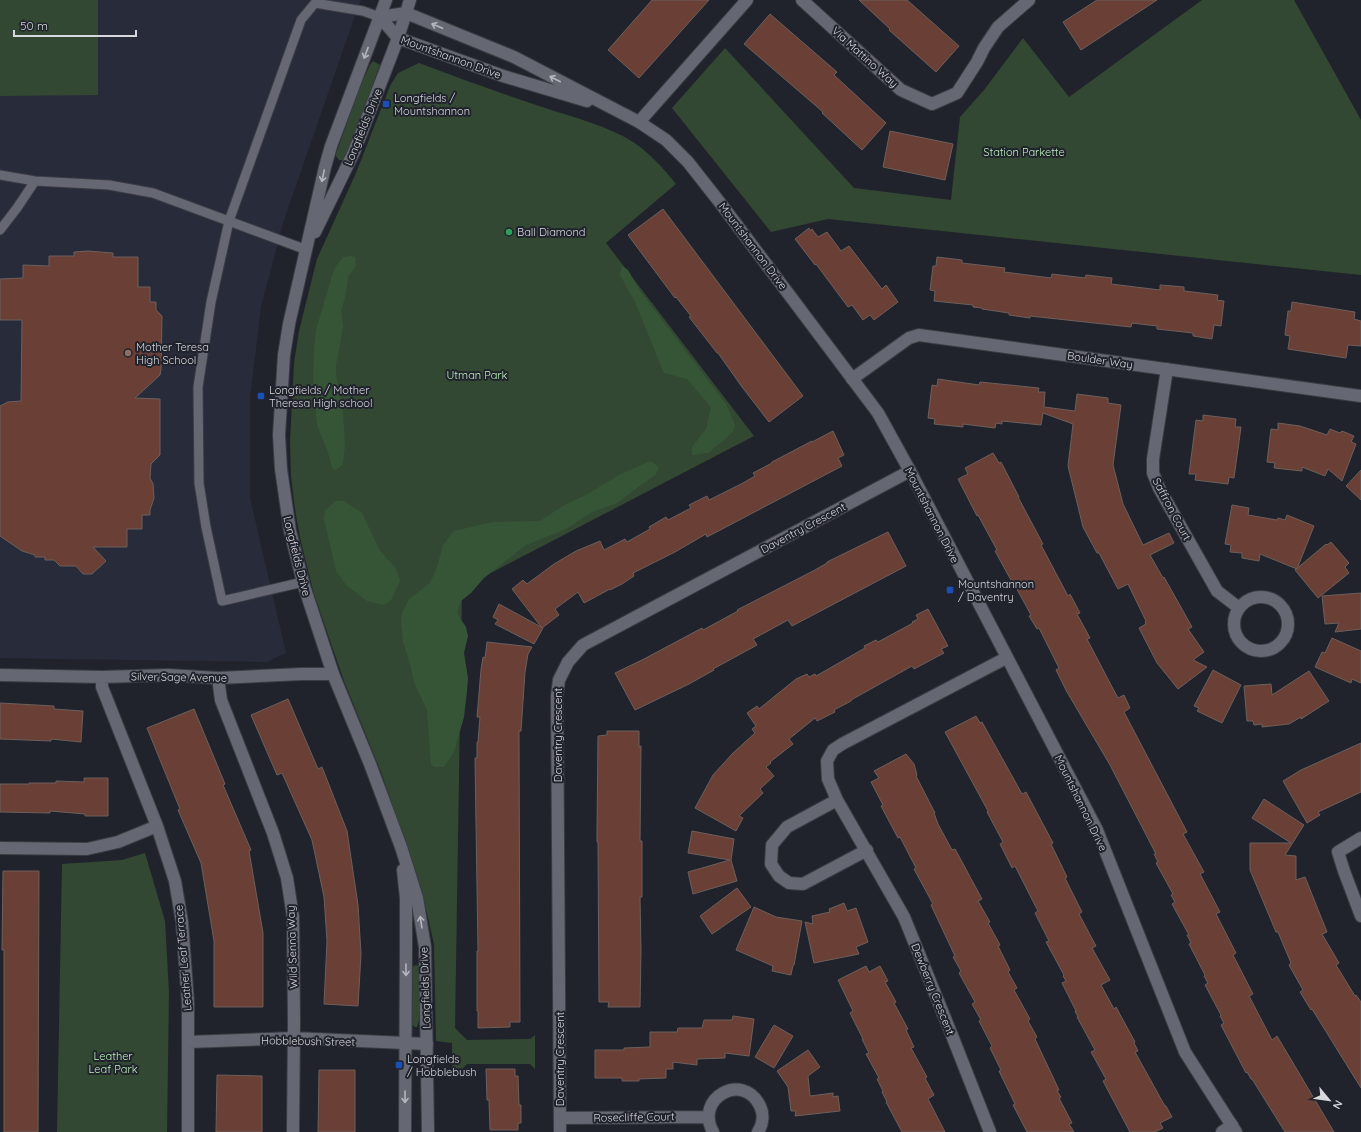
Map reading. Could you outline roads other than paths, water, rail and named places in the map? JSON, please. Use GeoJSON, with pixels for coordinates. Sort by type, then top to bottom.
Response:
{"type":"FeatureCollection","features":[{"type":"Feature","properties":{"kind":"street","name":"Longfields Drive"},"geometry":{"type":"LineString","coordinates":[[386,0],[331,146],[325,167],[289,324],[284,355],[279,435],[285,501],[290,531],[303,582],[333,674],[402,847],[417,898],[425,947],[428,1132]]}},
{"type":"Feature","properties":{"kind":"street","name":"Longfields Drive"},"geometry":{"type":"LineString","coordinates":[[307,250],[354,152],[398,38],[410,0]]}},
{"type":"Feature","properties":{"kind":"street"},"geometry":{"type":"LineString","coordinates":[[639,122],[747,0]]}},
{"type":"Feature","properties":{"kind":"street","name":"Via Mattino Way"},"geometry":{"type":"LineString","coordinates":[[802,0],[901,90],[932,104],[957,93],[998,27],[1029,0]]}},
{"type":"Feature","properties":{"kind":"street"},"geometry":{"type":"LineString","coordinates":[[380,17],[406,13]]}},
{"type":"Feature","properties":{"kind":"street","name":"Mountshannon Drive"},"geometry":{"type":"LineString","coordinates":[[406,13],[514,57],[639,122],[666,140],[688,162],[721,204],[878,413],[910,471],[1006,658],[1097,830],[1185,1052],[1230,1130]]}},
{"type":"Feature","properties":{"kind":"street","name":"Mountshannon Drive"},"geometry":{"type":"LineString","coordinates":[[380,17],[398,38],[503,76],[615,110]]}},
{"type":"Feature","properties":{"kind":"street","name":"Boulder Way"},"geometry":{"type":"LineString","coordinates":[[852,379],[909,338],[919,335],[1361,396]]}},
{"type":"Feature","properties":{"kind":"street","name":"Saffron Court"},"geometry":{"type":"LineString","coordinates":[[1167,369],[1153,459],[1153,474],[1159,488],[1217,591],[1239,608]]}},
{"type":"Feature","properties":{"kind":"street","name":"Daventry Crescent"},"geometry":{"type":"LineString","coordinates":[[560,1132],[557,696],[559,680],[568,662],[583,645],[910,471]]}},
{"type":"Feature","properties":{"kind":"street"},"geometry":{"type":"LineString","coordinates":[[1262,596],[1278,602],[1285,613],[1288,625],[1286,634],[1281,642],[1274,648],[1265,651],[1256,651],[1244,645],[1236,634],[1234,625],[1235,616],[1239,608],[1249,600],[1262,596]]}},
{"type":"Feature","properties":{"kind":"street","name":"Dewberry Crescent"},"geometry":{"type":"LineString","coordinates":[[990,1132],[904,917],[837,800],[828,779],[827,761],[833,750],[1006,658]]}},
{"type":"Feature","properties":{"kind":"street","name":"Silver Sage Avenue"},"geometry":{"type":"LineString","coordinates":[[0,675],[102,677],[168,675],[218,678],[333,674]]}},
{"type":"Feature","properties":{"kind":"street","name":"Leather Leaf Terrace"},"geometry":{"type":"LineString","coordinates":[[102,677],[102,687],[157,826],[175,881],[182,922],[188,1003],[188,1132]]}},
{"type":"Feature","properties":{"kind":"street","name":"Wild Senna Way"},"geometry":{"type":"LineString","coordinates":[[218,678],[221,700],[273,833],[287,878],[293,917],[293,1132]]}},
{"type":"Feature","properties":{"kind":"street"},"geometry":{"type":"LineString","coordinates":[[837,800],[787,827],[772,846],[771,864],[779,876],[789,883],[803,884],[867,850]]}},
{"type":"Feature","properties":{"kind":"street"},"geometry":{"type":"LineString","coordinates":[[0,848],[87,849],[118,842],[157,826]]}},
{"type":"Feature","properties":{"kind":"street"},"geometry":{"type":"LineString","coordinates":[[1361,838],[1338,852],[1344,871],[1357,894],[1361,916]]}},
{"type":"Feature","properties":{"kind":"street","name":"Longfields Drive"},"geometry":{"type":"LineString","coordinates":[[402,847],[406,898],[405,1132]]}},
{"type":"Feature","properties":{"kind":"street","name":"Hobblebush Street"},"geometry":{"type":"LineString","coordinates":[[188,1042],[294,1038],[427,1044]]}},
{"type":"Feature","properties":{"kind":"street"},"geometry":{"type":"LineString","coordinates":[[713,1132],[708,1116],[709,1108],[720,1094],[736,1089],[744,1091],[755,1098],[761,1108],[763,1118],[758,1132]]}},
{"type":"Feature","properties":{"kind":"street","name":"Rosecliffe Court"},"geometry":{"type":"LineString","coordinates":[[560,1118],[708,1116]]}},
{"type":"Feature","properties":{"kind":"lane"},"geometry":{"type":"LineString","coordinates":[[303,582],[222,601],[206,527],[199,483],[198,387],[211,302],[229,221],[301,20],[315,3],[363,12],[380,17]]}},
{"type":"Feature","properties":{"kind":"lane"},"geometry":{"type":"LineString","coordinates":[[0,175],[35,180],[109,185],[154,193],[307,250]]}},
{"type":"Feature","properties":{"kind":"lane"},"geometry":{"type":"LineString","coordinates":[[0,230],[18,208],[35,180]]}},
{"type":"Feature","properties":{"kind":"place","name":"Longfields / Mountshannon"},"geometry":{"type":"Point","coordinates":[386,104]}},
{"type":"Feature","properties":{"kind":"place","name":"Ball Diamond"},"geometry":{"type":"Point","coordinates":[509,232]}},
{"type":"Feature","properties":{"kind":"place","name":"Mother Teresa High School"},"geometry":{"type":"Point","coordinates":[128,353]}},
{"type":"Feature","properties":{"kind":"place","name":"Longfields / Mother Theresa High school"},"geometry":{"type":"Point","coordinates":[261,396]}},
{"type":"Feature","properties":{"kind":"place","name":"Mountshannon / Daventry"},"geometry":{"type":"Point","coordinates":[950,590]}},
{"type":"Feature","properties":{"kind":"place","name":"Longfields / Hobblebush"},"geometry":{"type":"Point","coordinates":[399,1065]}},
{"type":"Feature","properties":{"kind":"park label","name":"Station Parkette"},"geometry":{"type":"Point","coordinates":[1024,152]}},
{"type":"Feature","properties":{"kind":"park label","name":"Utman Park"},"geometry":{"type":"Point","coordinates":[477,375]}},
{"type":"Feature","properties":{"kind":"park label","name":"Leather Leaf Park"},"geometry":{"type":"Point","coordinates":[113,1062]}}]}
